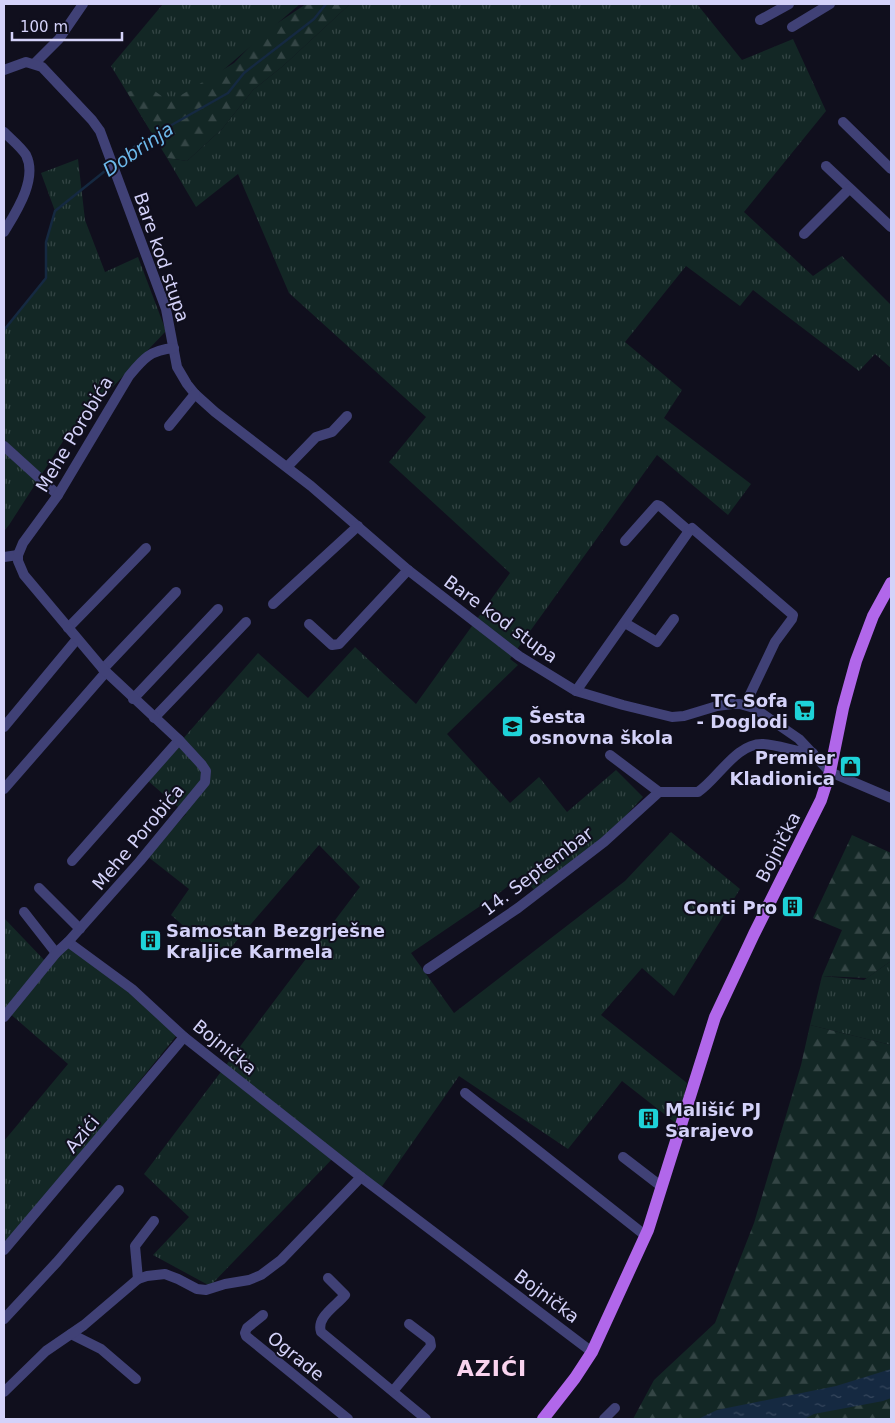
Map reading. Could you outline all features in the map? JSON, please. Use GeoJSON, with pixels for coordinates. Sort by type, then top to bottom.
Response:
{"type":"FeatureCollection","features":[{"type":"Feature","properties":{"kind":"main road","name":"Bojnička"},"geometry":{"type":"LineString","coordinates":[[543,1419],[575,1378],[592,1352],[646,1236],[715,1017],[821,800],[830,772],[843,708],[856,661],[873,616],[891,583]]}},
{"type":"Feature","properties":{"kind":"street"},"geometry":{"type":"LineString","coordinates":[[4,70],[26,62],[34,64],[59,39],[83,4]]}},
{"type":"Feature","properties":{"kind":"street"},"geometry":{"type":"LineString","coordinates":[[760,20],[789,4]]}},
{"type":"Feature","properties":{"kind":"street"},"geometry":{"type":"LineString","coordinates":[[792,27],[830,4]]}},
{"type":"Feature","properties":{"kind":"street","name":"Bare kod stupa"},"geometry":{"type":"LineString","coordinates":[[34,64],[47,71],[92,120],[104,140],[166,309],[177,367],[194,394],[287,467],[408,570],[525,661],[576,691],[672,717],[684,716],[717,706],[732,704],[754,708],[798,738],[830,772]]}},
{"type":"Feature","properties":{"kind":"street"},"geometry":{"type":"LineString","coordinates":[[843,122],[891,169]]}},
{"type":"Feature","properties":{"kind":"street"},"geometry":{"type":"LineString","coordinates":[[4,132],[25,154],[28,175],[22,202],[4,232]]}},
{"type":"Feature","properties":{"kind":"street"},"geometry":{"type":"LineString","coordinates":[[826,166],[891,227]]}},
{"type":"Feature","properties":{"kind":"street"},"geometry":{"type":"LineString","coordinates":[[804,234],[849,189]]}},
{"type":"Feature","properties":{"kind":"street","name":"Mehe Porobića"},"geometry":{"type":"LineString","coordinates":[[4,1017],[56,953],[80,929],[140,861],[205,782],[206,771],[202,766],[179,740],[104,670],[24,575],[19,565],[18,556],[23,543],[58,495],[129,376],[140,362],[154,352],[174,348]]}},
{"type":"Feature","properties":{"kind":"street"},"geometry":{"type":"LineString","coordinates":[[169,426],[194,394]]}},
{"type":"Feature","properties":{"kind":"street"},"geometry":{"type":"LineString","coordinates":[[287,467],[316,437],[332,432],[347,416]]}},
{"type":"Feature","properties":{"kind":"street"},"geometry":{"type":"LineString","coordinates":[[4,446],[58,495]]}},
{"type":"Feature","properties":{"kind":"street"},"geometry":{"type":"LineString","coordinates":[[625,541],[657,505],[689,531]]}},
{"type":"Feature","properties":{"kind":"street"},"geometry":{"type":"LineString","coordinates":[[284,587],[356,524]]}},
{"type":"Feature","properties":{"kind":"street"},"geometry":{"type":"LineString","coordinates":[[273,604],[356,524]]}},
{"type":"Feature","properties":{"kind":"street"},"geometry":{"type":"LineString","coordinates":[[576,691],[692,528],[793,615],[775,642],[745,705]]}},
{"type":"Feature","properties":{"kind":"street"},"geometry":{"type":"LineString","coordinates":[[68,628],[146,548]]}},
{"type":"Feature","properties":{"kind":"street"},"geometry":{"type":"LineString","coordinates":[[4,557],[18,556]]}},
{"type":"Feature","properties":{"kind":"street"},"geometry":{"type":"LineString","coordinates":[[308,624],[332,645],[339,644],[408,570]]}},
{"type":"Feature","properties":{"kind":"street"},"geometry":{"type":"LineString","coordinates":[[4,789],[104,670],[176,592]]}},
{"type":"Feature","properties":{"kind":"street"},"geometry":{"type":"LineString","coordinates":[[133,699],[218,610]]}},
{"type":"Feature","properties":{"kind":"street"},"geometry":{"type":"LineString","coordinates":[[625,623],[657,642],[674,619]]}},
{"type":"Feature","properties":{"kind":"street"},"geometry":{"type":"LineString","coordinates":[[154,718],[246,622]]}},
{"type":"Feature","properties":{"kind":"street"},"geometry":{"type":"LineString","coordinates":[[4,727],[77,639]]}},
{"type":"Feature","properties":{"kind":"street","name":"Mehe Porobića"},"geometry":{"type":"LineString","coordinates":[[72,861],[179,740]]}},
{"type":"Feature","properties":{"kind":"street"},"geometry":{"type":"LineString","coordinates":[[610,755],[659,792],[698,792],[738,754],[754,745],[777,746],[813,753]]}},
{"type":"Feature","properties":{"kind":"street"},"geometry":{"type":"LineString","coordinates":[[830,772],[891,798]]}},
{"type":"Feature","properties":{"kind":"street","name":"14. Septembar"},"geometry":{"type":"LineString","coordinates":[[428,969],[534,896],[604,842],[659,792]]}},
{"type":"Feature","properties":{"kind":"street"},"geometry":{"type":"LineString","coordinates":[[39,888],[80,929]]}},
{"type":"Feature","properties":{"kind":"street"},"geometry":{"type":"LineString","coordinates":[[24,912],[56,953]]}},
{"type":"Feature","properties":{"kind":"street","name":"Bojnička"},"geometry":{"type":"LineString","coordinates":[[68,942],[132,989],[184,1038],[361,1177],[592,1352]]}},
{"type":"Feature","properties":{"kind":"street","name":"Azići"},"geometry":{"type":"LineString","coordinates":[[4,1250],[184,1038]]}},
{"type":"Feature","properties":{"kind":"street"},"geometry":{"type":"LineString","coordinates":[[464,1093],[646,1236]]}},
{"type":"Feature","properties":{"kind":"street"},"geometry":{"type":"LineString","coordinates":[[623,1156],[662,1187]]}},
{"type":"Feature","properties":{"kind":"street"},"geometry":{"type":"LineString","coordinates":[[4,1392],[46,1352],[138,1279],[165,1274],[197,1289],[206,1290],[249,1280],[273,1268],[361,1177]]}},
{"type":"Feature","properties":{"kind":"street"},"geometry":{"type":"LineString","coordinates":[[4,1319],[57,1262],[119,1190]]}},
{"type":"Feature","properties":{"kind":"street"},"geometry":{"type":"LineString","coordinates":[[138,1279],[134,1246],[154,1221]]}},
{"type":"Feature","properties":{"kind":"street"},"geometry":{"type":"LineString","coordinates":[[328,1278],[345,1296],[321,1320],[319,1326],[321,1332],[426,1419]]}},
{"type":"Feature","properties":{"kind":"street","name":"Ograde"},"geometry":{"type":"LineString","coordinates":[[263,1315],[247,1328],[246,1336],[348,1419]]}},
{"type":"Feature","properties":{"kind":"street"},"geometry":{"type":"LineString","coordinates":[[393,1390],[431,1346],[430,1340],[409,1324]]}},
{"type":"Feature","properties":{"kind":"street"},"geometry":{"type":"LineString","coordinates":[[71,1334],[101,1349],[136,1379]]}},
{"type":"Feature","properties":{"kind":"street"},"geometry":{"type":"LineString","coordinates":[[604,1419],[615,1408]]}},
{"type":"Feature","properties":{"kind":"green space"},"geometry":{"type":"Polygon","coordinates":[[[163,4],[300,4],[151,132],[111,66],[163,4]]]}},
{"type":"Feature","properties":{"kind":"green space"},"geometry":{"type":"Polygon","coordinates":[[[306,4],[350,4],[283,66],[253,90],[222,129],[187,161],[167,158],[127,92],[149,87],[163,97],[178,97],[234,63],[264,32],[306,4]]]}},
{"type":"Feature","properties":{"kind":"green space"},"geometry":{"type":"Polygon","coordinates":[[[350,4],[697,4],[742,60],[793,39],[826,111],[744,212],[813,276],[842,256],[891,305],[891,368],[875,354],[859,371],[753,290],[740,306],[686,266],[625,342],[682,390],[664,418],[751,484],[728,515],[657,455],[510,659],[518,665],[447,734],[510,803],[539,777],[567,812],[616,770],[643,797],[605,838],[534,890],[522,875],[498,894],[411,953],[454,1013],[625,881],[671,832],[740,889],[674,996],[642,968],[601,1015],[687,1083],[677,1124],[622,1081],[568,1149],[459,1076],[378,1192],[335,1156],[210,1286],[153,1255],[189,1217],[144,1174],[360,887],[319,845],[221,959],[171,915],[189,889],[147,856],[186,814],[147,780],[258,653],[308,698],[355,647],[416,704],[510,573],[389,462],[426,417],[289,293],[238,174],[196,207],[167,158],[187,161],[222,129],[253,90],[283,66],[350,4]]]}},
{"type":"Feature","properties":{"kind":"green space"},"geometry":{"type":"Polygon","coordinates":[[[78,159],[85,220],[105,272],[138,257],[166,331],[67,435],[4,531],[4,330],[46,278],[46,242],[55,211],[41,173],[78,159]]]}},
{"type":"Feature","properties":{"kind":"green space"},"geometry":{"type":"Polygon","coordinates":[[[852,835],[891,853],[891,961],[867,978],[822,976],[842,930],[813,918],[852,835]]]}},
{"type":"Feature","properties":{"kind":"green space"},"geometry":{"type":"Polygon","coordinates":[[[4,918],[47,963],[69,940],[181,1030],[4,1248],[4,1141],[68,1064],[8,1012],[4,1016],[4,918]]]}},
{"type":"Feature","properties":{"kind":"green space"},"geometry":{"type":"Polygon","coordinates":[[[891,961],[891,1045],[810,1025],[822,976],[864,980],[891,961]]]}},
{"type":"Feature","properties":{"kind":"green space"},"geometry":{"type":"Polygon","coordinates":[[[810,1025],[891,1045],[891,1419],[633,1419],[654,1380],[715,1323],[754,1223],[801,1065],[810,1025]]]}},
{"type":"Feature","properties":{"kind":"water"},"geometry":{"type":"Polygon","coordinates":[[[891,1369],[891,1398],[883,1401],[814,1414],[804,1419],[698,1419],[717,1410],[836,1386],[891,1369]]]}},
{"type":"Feature","properties":{"kind":"waterway","name":"Dobrinja"},"geometry":{"type":"LineString","coordinates":[[114,163],[138,144],[228,93],[244,73],[314,19],[326,4]]}},
{"type":"Feature","properties":{"kind":"waterway","name":"Dobrinja"},"geometry":{"type":"LineString","coordinates":[[4,330],[46,278],[46,242],[55,211],[110,167]]}},
{"type":"Feature","properties":{"kind":"place","name":"TC Sofa - Doglodi"},"geometry":{"type":"Point","coordinates":[804,710]}},
{"type":"Feature","properties":{"kind":"place","name":"Šesta osnovna škola"},"geometry":{"type":"Point","coordinates":[513,726]}},
{"type":"Feature","properties":{"kind":"place","name":"Premier Kladionica"},"geometry":{"type":"Point","coordinates":[851,767]}},
{"type":"Feature","properties":{"kind":"place","name":"Conti Pro"},"geometry":{"type":"Point","coordinates":[793,907]}},
{"type":"Feature","properties":{"kind":"place","name":"Samostan Bezgrješne Kraljice Karmela"},"geometry":{"type":"Point","coordinates":[150,940]}},
{"type":"Feature","properties":{"kind":"place","name":"Mališić PJ Sarajevo"},"geometry":{"type":"Point","coordinates":[649,1119]}},
{"type":"Feature","properties":{"kind":"district","name":"AZIĆI"},"geometry":{"type":"Point","coordinates":[492,1368]}}]}
